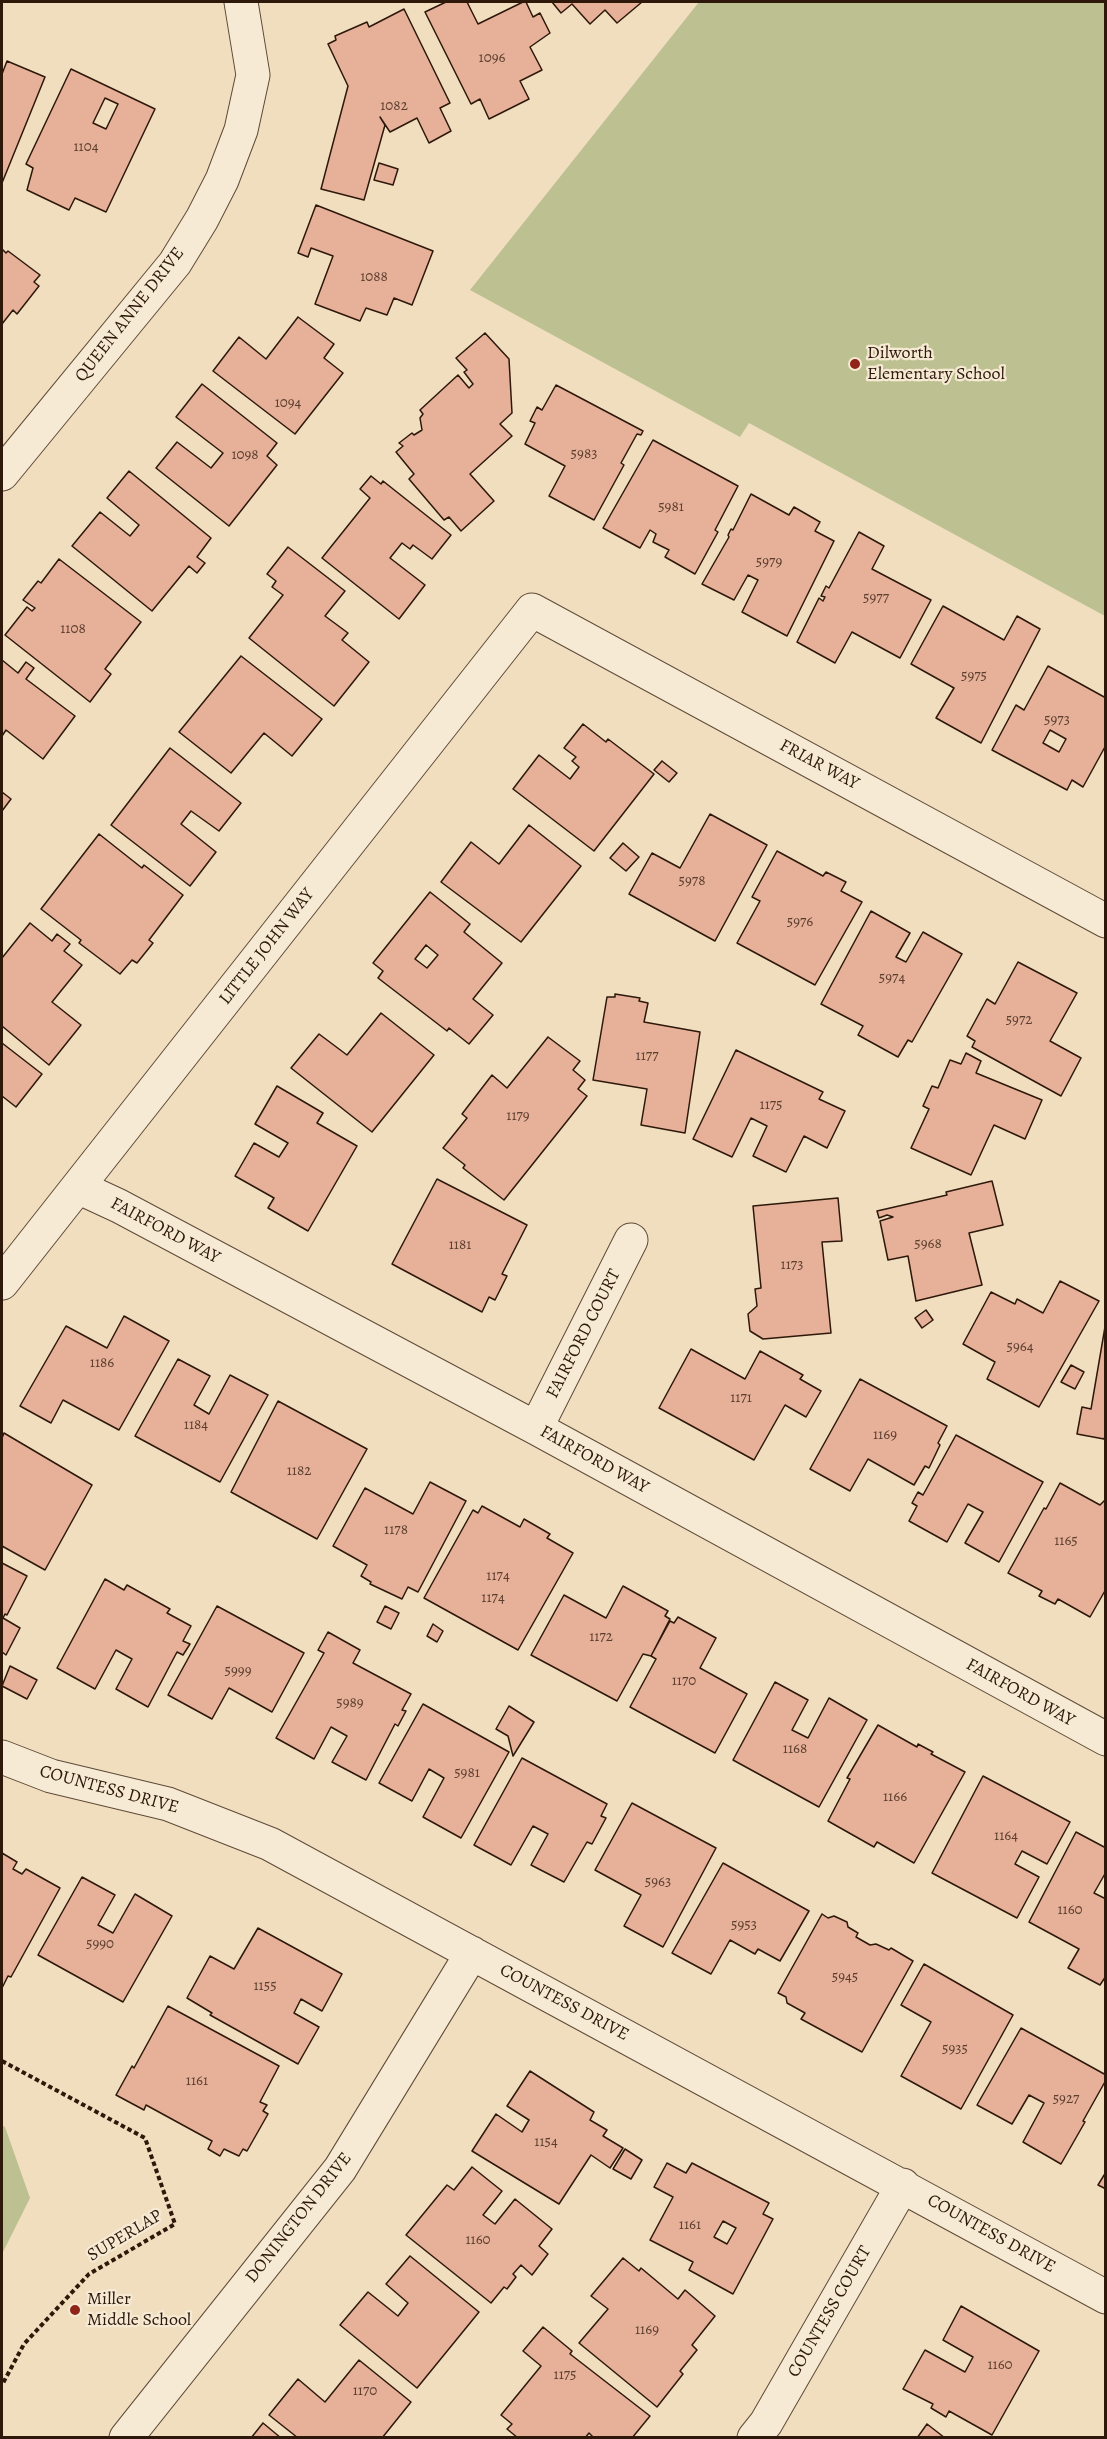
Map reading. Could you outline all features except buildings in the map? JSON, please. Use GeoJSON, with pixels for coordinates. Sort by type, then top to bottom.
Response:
{"type":"FeatureCollection","features":[{"type":"Feature","properties":{"kind":"street","name":"QUEEN ANNE DRIVE"},"geometry":{"type":"LineString","coordinates":[[2,474],[175,263],[202,219],[242,130],[253,75],[241,2]]}},
{"type":"Feature","properties":{"kind":"street","name":"FRIAR WAY"},"geometry":{"type":"LineString","coordinates":[[532,610],[1106,921]]}},
{"type":"Feature","properties":{"kind":"street","name":"LITTLE JOHN WAY"},"geometry":{"type":"LineString","coordinates":[[2,1283],[532,610]]}},
{"type":"Feature","properties":{"kind":"street","name":"FAIRFORD WAY"},"geometry":{"type":"LineString","coordinates":[[78,1187],[119,1206],[536,1428],[1106,1739]]}},
{"type":"Feature","properties":{"kind":"street","name":"FAIRFORD COURT"},"geometry":{"type":"LineString","coordinates":[[536,1428],[631,1240]]}},
{"type":"Feature","properties":{"kind":"street","name":"COUNTESS DRIVE"},"geometry":{"type":"LineString","coordinates":[[2,1757],[51,1776],[168,1804],[270,1844],[1106,2297]]}},
{"type":"Feature","properties":{"kind":"street","name":"DONINGTON DRIVE"},"geometry":{"type":"LineString","coordinates":[[126,2438],[340,2169],[472,1953]]}},
{"type":"Feature","properties":{"kind":"street","name":"COUNTESS COURT"},"geometry":{"type":"LineString","coordinates":[[754,2438],[766,2423],[903,2185]]}},
{"type":"Feature","properties":{"kind":"path","name":"SUPERLAP"},"geometry":{"type":"LineString","coordinates":[[2,2061],[145,2138],[175,2224],[89,2274],[24,2344],[2,2385]]}},
{"type":"Feature","properties":{"kind":"green space","name":"Dilworth Elementary School"},"geometry":{"type":"Polygon","coordinates":[[[699,2],[1105,2],[1105,616],[749,423],[740,437],[470,290],[699,2]]]}},
{"type":"Feature","properties":{"kind":"green space"},"geometry":{"type":"Polygon","coordinates":[[[2,2125],[5,2127],[30,2198],[2,2254],[2,2125]]]}},
{"type":"Feature","properties":{"kind":"place","name":"Dilworth Elementary School"},"geometry":{"type":"Point","coordinates":[855,364]}},
{"type":"Feature","properties":{"kind":"place","name":"Miller Middle School"},"geometry":{"type":"Point","coordinates":[75,2310]}}]}
